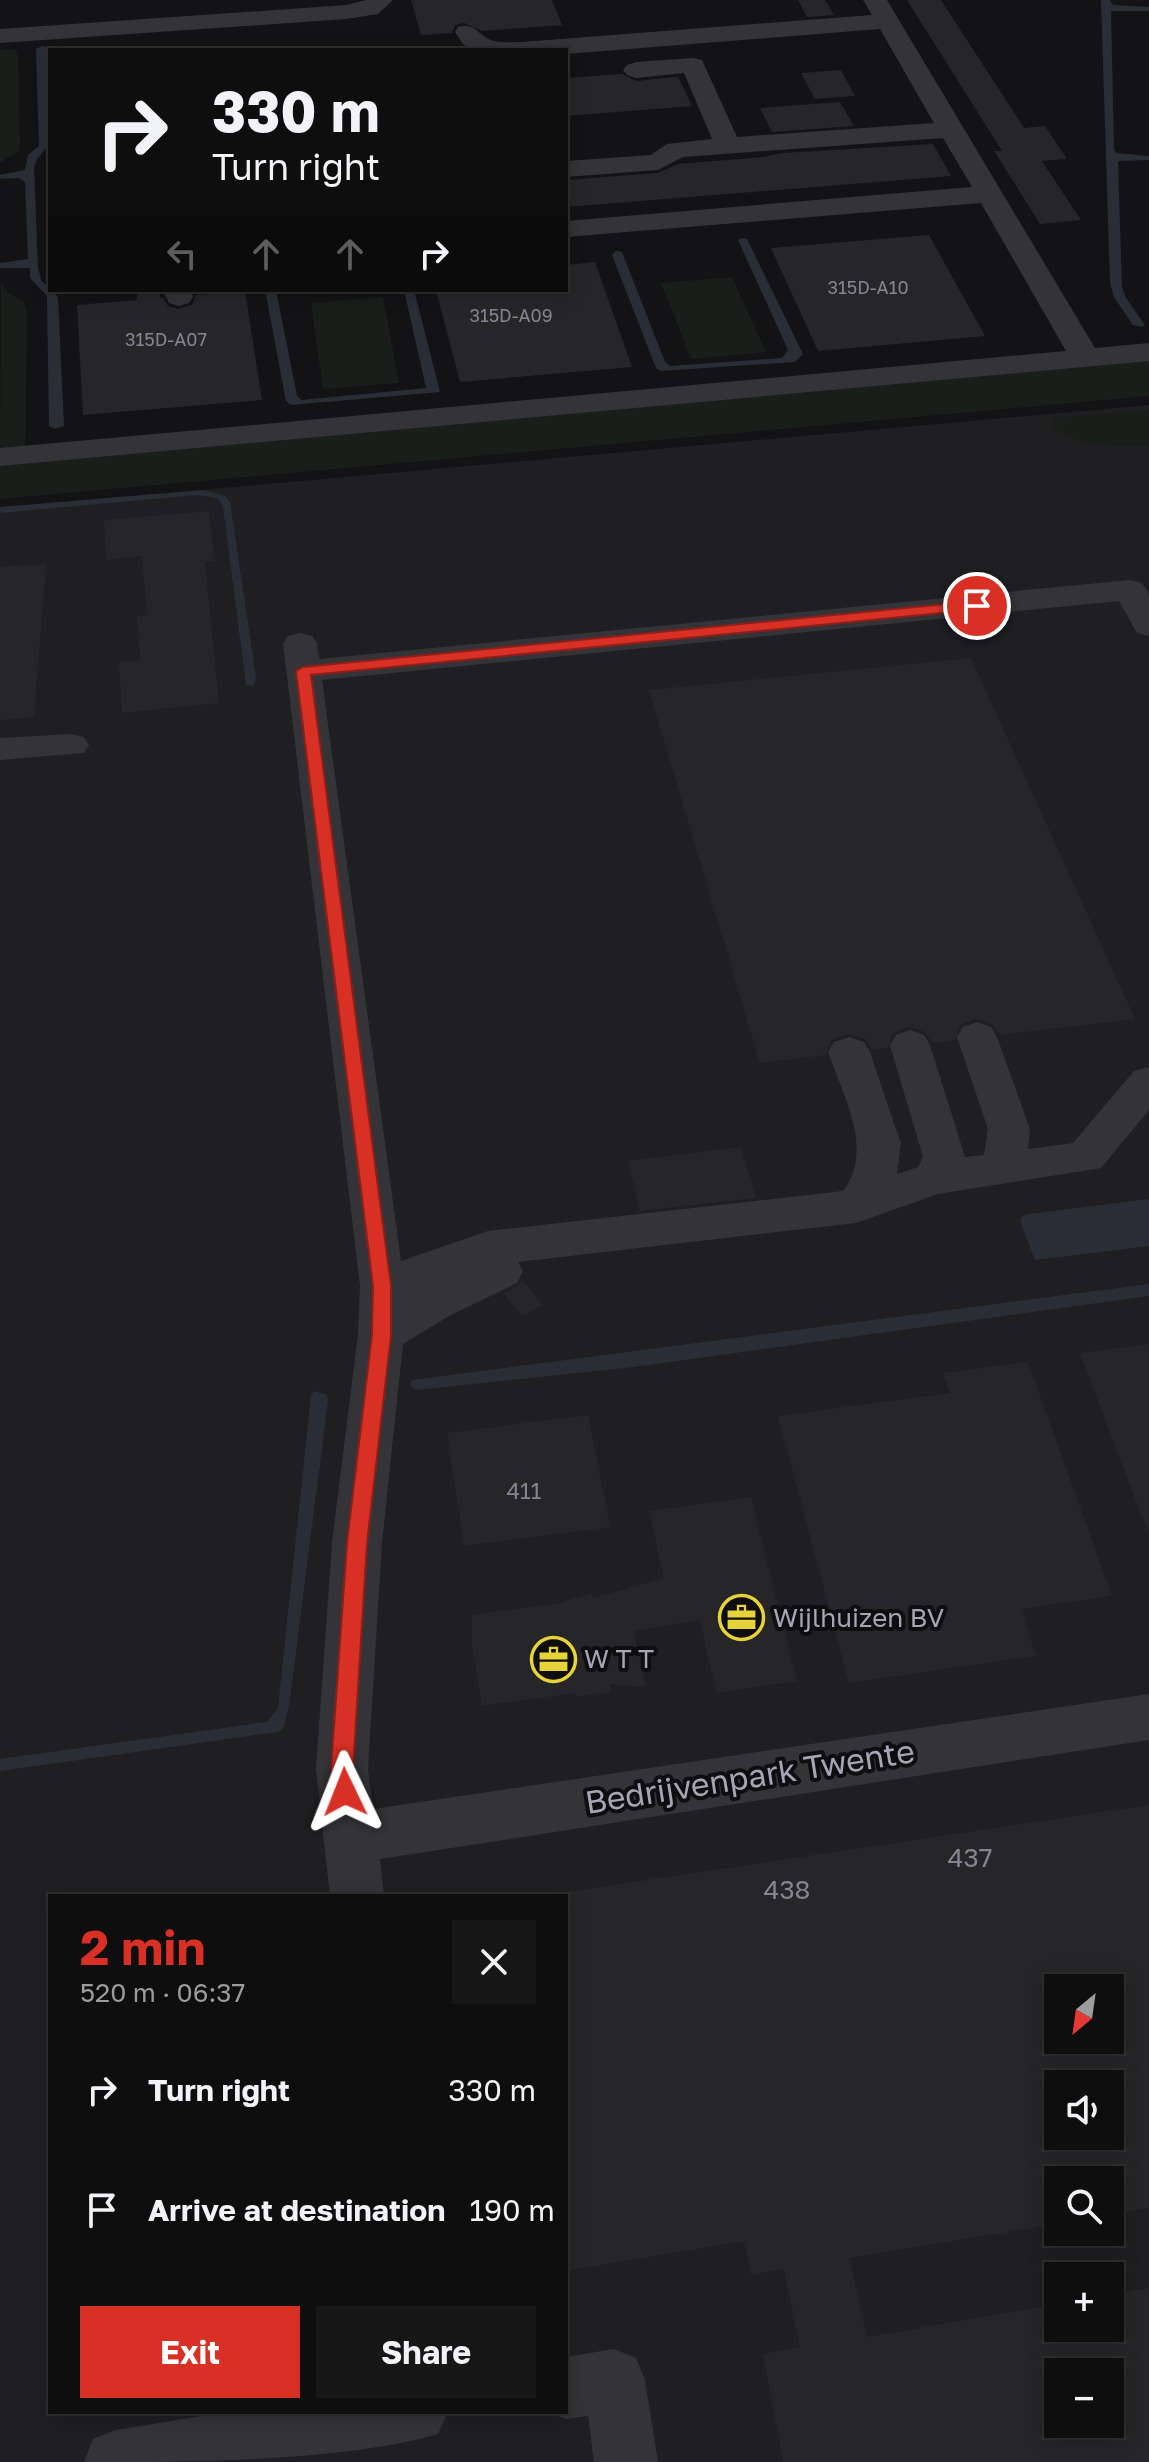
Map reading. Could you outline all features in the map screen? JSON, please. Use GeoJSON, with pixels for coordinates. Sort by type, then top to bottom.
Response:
{"type":"FeatureCollection","features":[{"type":"Feature","properties":{"kind":"street"},"geometry":{"type":"LineString","coordinates":[[147,47],[149,42],[165,37],[233,31],[370,9],[381,0]]}},
{"type":"Feature","properties":{"kind":"street"},"geometry":{"type":"LineString","coordinates":[[550,48],[814,25],[881,10],[1085,357]]}},
{"type":"Feature","properties":{"kind":"street"},"geometry":{"type":"LineString","coordinates":[[765,11],[775,19],[814,25]]}},
{"type":"Feature","properties":{"kind":"street"},"geometry":{"type":"LineString","coordinates":[[0,36],[233,31]]}},
{"type":"Feature","properties":{"kind":"street"},"geometry":{"type":"LineString","coordinates":[[467,32],[470,39],[480,46],[504,48]]}},
{"type":"Feature","properties":{"kind":"street"},"geometry":{"type":"LineString","coordinates":[[614,71],[693,65],[728,146]]}},
{"type":"Feature","properties":{"kind":"street"},"geometry":{"type":"LineString","coordinates":[[571,169],[658,162],[676,150],[952,129]]}},
{"type":"Feature","properties":{"kind":"street"},"geometry":{"type":"LineString","coordinates":[[658,162],[677,219]]}},
{"type":"Feature","properties":{"kind":"street"},"geometry":{"type":"LineString","coordinates":[[568,229],[990,194]]}},
{"type":"Feature","properties":{"kind":"street"},"geometry":{"type":"LineString","coordinates":[[807,237],[804,225],[814,217],[828,210],[855,205]]}},
{"type":"Feature","properties":{"kind":"street"},"geometry":{"type":"LineString","coordinates":[[860,378],[888,371],[896,364],[899,355],[895,344]]}},
{"type":"Feature","properties":{"kind":"street"},"geometry":{"type":"LineString","coordinates":[[0,457],[1149,352]]}},
{"type":"Feature","properties":{"kind":"street"},"geometry":{"type":"LineString","coordinates":[[479,413],[532,398],[538,387],[534,376]]}},
{"type":"Feature","properties":{"kind":"street"},"geometry":{"type":"LineString","coordinates":[[142,444],[167,433],[176,423],[175,407]]}},
{"type":"Feature","properties":{"kind":"street"},"geometry":{"type":"LineString","coordinates":[[357,1894],[342,1769],[357,1543],[381,1335],[382,1286],[302,657],[1130,590],[1149,626]]}},
{"type":"Feature","properties":{"kind":"street"},"geometry":{"type":"LineString","coordinates":[[0,749],[71,745]]}},
{"type":"Feature","properties":{"kind":"street"},"geometry":{"type":"LineString","coordinates":[[977,1037],[1009,1129],[1004,1168]]}},
{"type":"Feature","properties":{"kind":"street"},"geometry":{"type":"LineString","coordinates":[[910,1045],[944,1157],[935,1178]]}},
{"type":"Feature","properties":{"kind":"street"},"geometry":{"type":"LineString","coordinates":[[849,1052],[880,1144],[875,1181],[856,1206]]}},
{"type":"Feature","properties":{"kind":"street"},"geometry":{"type":"LineString","coordinates":[[382,1286],[488,1248],[856,1206],[935,1178],[1086,1157],[1149,1082]]}},
{"type":"Feature","properties":{"kind":"street"},"geometry":{"type":"LineString","coordinates":[[381,1335],[433,1303],[489,1275],[585,1239]]}},
{"type":"Feature","properties":{"kind":"street","name":"Bedrijvenpark Twente"},"geometry":{"type":"LineString","coordinates":[[350,1838],[1149,1717]]}},
{"type":"Feature","properties":{"kind":"street"},"geometry":{"type":"LineString","coordinates":[[568,2388],[614,2380],[626,2462]]}},
{"type":"Feature","properties":{"kind":"street"},"geometry":{"type":"LineString","coordinates":[[116,2462],[396,2414]]}},
{"type":"Feature","properties":{"kind":"shaded area"},"geometry":{"type":"Polygon","coordinates":[[[1101,0],[1110,0],[1113,5],[1149,7],[1149,11],[1111,11],[1114,149],[1116,153],[1149,156],[1149,160],[1118,161],[1122,287],[1145,325],[1142,327],[1133,325],[1114,297],[1110,283],[1101,0]]]}},
{"type":"Feature","properties":{"kind":"shaded area"},"geometry":{"type":"Polygon","coordinates":[[[46,47],[48,146],[34,167],[38,267],[48,292],[58,297],[64,426],[55,429],[49,426],[47,296],[30,278],[30,268],[0,268],[0,263],[28,259],[25,182],[19,178],[0,179],[0,175],[25,170],[28,155],[39,146],[36,49],[46,47]]]}},
{"type":"Feature","properties":{"kind":"shaded area"},"geometry":{"type":"Polygon","coordinates":[[[0,49],[15,50],[18,56],[20,150],[0,163],[0,49]]]}},
{"type":"Feature","properties":{"kind":"shaded area"},"geometry":{"type":"Polygon","coordinates":[[[747,239],[803,354],[795,362],[661,371],[656,368],[612,255],[616,251],[622,252],[665,362],[670,366],[782,358],[788,350],[738,240],[747,239]]]}},
{"type":"Feature","properties":{"kind":"shaded area"},"geometry":{"type":"Polygon","coordinates":[[[732,277],[766,352],[691,359],[661,283],[732,277]]]}},
{"type":"Feature","properties":{"kind":"shaded area"},"geometry":{"type":"Polygon","coordinates":[[[1,283],[8,293],[24,302],[27,314],[25,451],[0,453],[1,283]]]}},
{"type":"Feature","properties":{"kind":"shaded area"},"geometry":{"type":"Polygon","coordinates":[[[265,292],[276,292],[297,396],[302,400],[426,388],[404,292],[415,292],[440,392],[291,405],[286,401],[265,292]]]}},
{"type":"Feature","properties":{"kind":"shaded area"},"geometry":{"type":"Polygon","coordinates":[[[383,297],[399,383],[323,389],[311,303],[383,297]]]}},
{"type":"Feature","properties":{"kind":"shaded area"},"geometry":{"type":"Polygon","coordinates":[[[1149,360],[1149,396],[0,499],[0,462],[1149,360]]]}},
{"type":"Feature","properties":{"kind":"shaded area"},"geometry":{"type":"Polygon","coordinates":[[[1149,405],[1149,2462],[0,2462],[0,508],[1149,405]]]}},
{"type":"Feature","properties":{"kind":"shaded area"},"geometry":{"type":"Polygon","coordinates":[[[1149,410],[1149,446],[1087,442],[1064,435],[1054,428],[1054,418],[1149,410]]]}},
{"type":"Feature","properties":{"kind":"shaded area"},"geometry":{"type":"Polygon","coordinates":[[[203,490],[225,496],[230,502],[256,677],[254,686],[246,685],[223,506],[217,498],[197,495],[0,513],[0,507],[203,490]]]}},
{"type":"Feature","properties":{"kind":"shaded area"},"geometry":{"type":"Polygon","coordinates":[[[1149,1199],[1149,1246],[1035,1260],[1020,1221],[1022,1216],[1029,1214],[1149,1199]]]}},
{"type":"Feature","properties":{"kind":"shaded area"},"geometry":{"type":"Polygon","coordinates":[[[1149,1284],[1149,1296],[634,1367],[416,1390],[410,1385],[412,1380],[1149,1284]]]}},
{"type":"Feature","properties":{"kind":"shaded area"},"geometry":{"type":"Polygon","coordinates":[[[315,1391],[327,1395],[328,1401],[289,1706],[283,1729],[0,1771],[0,1759],[267,1722],[278,1708],[311,1395],[315,1391]]]}},
{"type":"Feature","properties":{"kind":"building"},"geometry":{"type":"Polygon","coordinates":[[[411,0],[552,0],[562,25],[482,31],[464,23],[455,25],[452,33],[421,35],[411,0]]]}},
{"type":"Feature","properties":{"kind":"building"},"geometry":{"type":"Polygon","coordinates":[[[798,0],[825,0],[834,15],[807,17],[798,0]]]}},
{"type":"Feature","properties":{"kind":"building"},"geometry":{"type":"Polygon","coordinates":[[[907,0],[941,0],[1024,128],[1045,126],[1067,159],[1042,161],[1081,220],[1040,224],[994,151],[1002,151],[907,0]]]}},
{"type":"Feature","properties":{"kind":"building"},"geometry":{"type":"Polygon","coordinates":[[[841,70],[855,96],[815,99],[801,73],[841,70]]]}},
{"type":"Feature","properties":{"kind":"building"},"geometry":{"type":"Polygon","coordinates":[[[622,74],[636,81],[678,77],[692,106],[568,116],[568,78],[622,74]]]}},
{"type":"Feature","properties":{"kind":"building"},"geometry":{"type":"Polygon","coordinates":[[[840,102],[854,126],[772,132],[760,108],[840,102]]]}},
{"type":"Feature","properties":{"kind":"building"},"geometry":{"type":"Polygon","coordinates":[[[933,144],[951,176],[568,207],[568,180],[658,173],[678,164],[782,153],[933,144]]]}},
{"type":"Feature","properties":{"kind":"building"},"geometry":{"type":"Polygon","coordinates":[[[929,235],[985,336],[818,351],[771,248],[929,235]]]}},
{"type":"Feature","properties":{"kind":"building"},"geometry":{"type":"Polygon","coordinates":[[[595,262],[632,367],[460,382],[437,292],[568,292],[568,265],[595,262]]]}},
{"type":"Feature","properties":{"kind":"building"},"geometry":{"type":"Polygon","coordinates":[[[137,292],[159,292],[160,298],[168,306],[178,309],[192,305],[196,295],[245,292],[262,400],[83,415],[77,305],[137,300],[137,292]]]}},
{"type":"Feature","properties":{"kind":"building"},"geometry":{"type":"Polygon","coordinates":[[[209,511],[214,561],[205,562],[219,703],[122,713],[119,662],[140,660],[137,616],[147,615],[142,556],[106,560],[104,520],[209,511]]]}},
{"type":"Feature","properties":{"kind":"building"},"geometry":{"type":"Polygon","coordinates":[[[46,564],[34,717],[0,720],[0,567],[46,564]]]}},
{"type":"Feature","properties":{"kind":"building"},"geometry":{"type":"Polygon","coordinates":[[[971,658],[1135,1019],[999,1035],[992,1024],[976,1019],[960,1025],[955,1040],[932,1043],[925,1032],[909,1027],[893,1033],[888,1048],[872,1050],[865,1039],[848,1034],[831,1040],[826,1055],[760,1063],[649,690],[971,658]]]}},
{"type":"Feature","properties":{"kind":"building"},"geometry":{"type":"Polygon","coordinates":[[[741,1147],[756,1198],[640,1211],[628,1161],[741,1147]]]}},
{"type":"Feature","properties":{"kind":"building"},"geometry":{"type":"Polygon","coordinates":[[[522,1279],[543,1305],[522,1316],[503,1293],[518,1286],[522,1279]]]}},
{"type":"Feature","properties":{"kind":"building"},"geometry":{"type":"Polygon","coordinates":[[[1149,1344],[1149,1529],[1147,1530],[1080,1353],[1149,1344]]]}},
{"type":"Feature","properties":{"kind":"building"},"geometry":{"type":"Polygon","coordinates":[[[1028,1362],[1112,1596],[1021,1609],[1036,1656],[849,1683],[778,1416],[950,1393],[943,1373],[1028,1362]]]}},
{"type":"Feature","properties":{"kind":"building"},"geometry":{"type":"Polygon","coordinates":[[[588,1415],[610,1527],[464,1546],[447,1433],[588,1415]]]}},
{"type":"Feature","properties":{"kind":"building"},"geometry":{"type":"Polygon","coordinates":[[[751,1497],[797,1681],[716,1693],[700,1620],[634,1631],[646,1687],[610,1684],[611,1692],[576,1697],[575,1693],[482,1706],[472,1646],[472,1615],[560,1603],[592,1593],[593,1598],[664,1578],[649,1511],[751,1497]]]}},
{"type":"Feature","properties":{"kind":"building"},"geometry":{"type":"Polygon","coordinates":[[[1149,1805],[1149,2208],[1124,2212],[1124,2166],[1044,2166],[1044,2226],[849,2258],[867,2337],[1044,2306],[1044,2342],[1124,2342],[1124,2292],[1149,2288],[1149,2462],[783,2462],[763,2354],[800,2347],[784,2269],[751,2275],[745,2241],[568,2271],[566,1892],[1149,1805]]]}},
{"type":"Feature","properties":{"kind":"place","name":"Wijlhuizen BV"},"geometry":{"type":"Point","coordinates":[742,1618]}},
{"type":"Feature","properties":{"kind":"place","name":"W T T"},"geometry":{"type":"Point","coordinates":[553,1659]}},
{"type":"Feature","properties":{"kind":"route"},"geometry":{"type":"LineString","coordinates":[[345,1792],[342,1769],[357,1543],[381,1335],[382,1286],[303,671],[977,606]]}}]}
